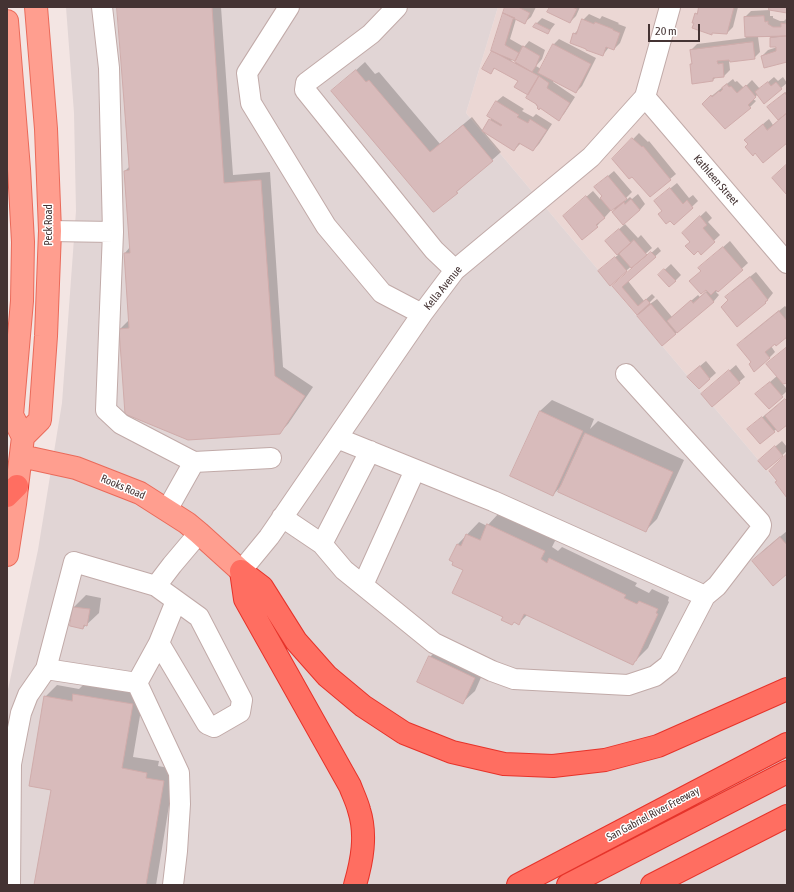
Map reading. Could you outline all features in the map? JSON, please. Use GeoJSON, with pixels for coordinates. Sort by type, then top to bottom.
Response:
{"type":"FeatureCollection","features":[{"type":"Feature","properties":{"kind":"highway"},"geometry":{"type":"LineString","coordinates":[[241,571],[262,587],[296,641],[327,676],[363,706],[404,733],[452,752],[504,764],[553,766],[605,760],[658,746],[787,689]]}},
{"type":"Feature","properties":{"kind":"highway"},"geometry":{"type":"LineString","coordinates":[[241,571],[245,599],[350,786],[360,810],[363,846],[361,865],[355,885]]}},
{"type":"Feature","properties":{"kind":"highway","name":"San Gabriel River Freeway"},"geometry":{"type":"LineString","coordinates":[[518,885],[787,744]]}},
{"type":"Feature","properties":{"kind":"highway"},"geometry":{"type":"LineString","coordinates":[[568,885],[787,772]]}},
{"type":"Feature","properties":{"kind":"highway"},"geometry":{"type":"LineString","coordinates":[[597,885],[787,785]]}},
{"type":"Feature","properties":{"kind":"highway"},"geometry":{"type":"LineString","coordinates":[[659,883],[787,816]]}},
{"type":"Feature","properties":{"kind":"main road","name":"Peck Road"},"geometry":{"type":"LineString","coordinates":[[17,449],[40,420],[46,336],[50,231],[46,129],[36,7]]}},
{"type":"Feature","properties":{"kind":"main road"},"geometry":{"type":"LineString","coordinates":[[7,21],[19,169],[23,242],[22,301],[12,415],[17,449],[12,491],[16,504],[7,554]]}},
{"type":"Feature","properties":{"kind":"main road","name":"Rooks Road"},"geometry":{"type":"LineString","coordinates":[[17,449],[76,468],[140,493],[199,533],[241,571]]}},
{"type":"Feature","properties":{"kind":"street"},"geometry":{"type":"LineString","coordinates":[[102,7],[109,68],[114,232],[106,410],[121,424],[194,462],[270,458]]}},
{"type":"Feature","properties":{"kind":"street"},"geometry":{"type":"LineString","coordinates":[[289,7],[247,73],[251,103],[331,232],[382,293],[422,314]]}},
{"type":"Feature","properties":{"kind":"street"},"geometry":{"type":"LineString","coordinates":[[397,7],[371,34],[306,83],[304,87],[434,250],[455,270]]}},
{"type":"Feature","properties":{"kind":"street","name":"Kella Avenue"},"geometry":{"type":"LineString","coordinates":[[241,571],[269,537],[422,314],[455,270],[590,157],[645,97],[670,7]]}},
{"type":"Feature","properties":{"kind":"street","name":"Kathleen Street"},"geometry":{"type":"LineString","coordinates":[[645,97],[787,263]]}},
{"type":"Feature","properties":{"kind":"street"},"geometry":{"type":"LineString","coordinates":[[50,231],[114,232]]}},
{"type":"Feature","properties":{"kind":"street"},"geometry":{"type":"LineString","coordinates":[[282,517],[322,544],[344,570],[434,643],[492,670],[514,679],[628,685],[655,676],[669,665],[705,596],[717,586],[760,530],[761,525],[760,522],[626,374]]}},
{"type":"Feature","properties":{"kind":"street"},"geometry":{"type":"LineString","coordinates":[[337,438],[493,502],[705,596]]}},
{"type":"Feature","properties":{"kind":"street"},"geometry":{"type":"LineString","coordinates":[[322,544],[370,451]]}},
{"type":"Feature","properties":{"kind":"street"},"geometry":{"type":"LineString","coordinates":[[167,510],[194,462]]}},
{"type":"Feature","properties":{"kind":"street"},"geometry":{"type":"LineString","coordinates":[[363,585],[415,470]]}},
{"type":"Feature","properties":{"kind":"street"},"geometry":{"type":"LineString","coordinates":[[156,586],[199,533]]}},
{"type":"Feature","properties":{"kind":"street"},"geometry":{"type":"LineString","coordinates":[[10,885],[11,764],[21,713],[28,695],[46,669],[74,562],[156,586],[199,617],[242,700],[240,712],[214,727],[207,724],[159,643]]}},
{"type":"Feature","properties":{"kind":"street"},"geometry":{"type":"LineString","coordinates":[[137,683],[159,643],[176,601]]}},
{"type":"Feature","properties":{"kind":"street"},"geometry":{"type":"LineString","coordinates":[[46,669],[137,683]]}},
{"type":"Feature","properties":{"kind":"street"},"geometry":{"type":"LineString","coordinates":[[137,683],[179,773],[180,804],[173,885]]}},
{"type":"Feature","properties":{"kind":"shaded area"},"geometry":{"type":"Polygon","coordinates":[[[66,7],[498,7],[466,113],[787,494],[787,885],[7,885],[7,694],[38,550],[62,403],[76,211],[74,113],[66,7]]]}},
{"type":"Feature","properties":{"kind":"shaded area"},"geometry":{"type":"Polygon","coordinates":[[[498,7],[787,7],[787,494],[466,113],[498,7]]]}},
{"type":"Feature","properties":{"kind":"building"},"geometry":{"type":"Polygon","coordinates":[[[117,7],[212,7],[224,183],[261,180],[275,376],[305,396],[280,434],[188,440],[125,414],[119,329],[129,328],[124,253],[130,253],[124,171],[129,170],[117,7]]]}},
{"type":"Feature","properties":{"kind":"building"},"geometry":{"type":"Polygon","coordinates":[[[505,7],[518,7],[530,13],[525,24],[503,13],[505,7]]]}},
{"type":"Feature","properties":{"kind":"building"},"geometry":{"type":"Polygon","coordinates":[[[550,7],[572,7],[577,9],[570,23],[547,12],[550,7]]]}},
{"type":"Feature","properties":{"kind":"building"},"geometry":{"type":"Polygon","coordinates":[[[699,7],[734,7],[727,34],[712,33],[712,35],[692,28],[695,13],[697,14],[699,7]]]}},
{"type":"Feature","properties":{"kind":"building"},"geometry":{"type":"Polygon","coordinates":[[[769,7],[787,7],[787,13],[769,10],[769,7]]]}},
{"type":"Feature","properties":{"kind":"building"},"geometry":{"type":"Polygon","coordinates":[[[503,13],[515,18],[513,19],[505,45],[519,53],[515,61],[491,51],[503,13]]]}},
{"type":"Feature","properties":{"kind":"building"},"geometry":{"type":"Polygon","coordinates":[[[764,16],[765,22],[768,21],[768,24],[773,27],[781,27],[781,23],[787,24],[787,36],[745,37],[744,17],[764,16]]]}},
{"type":"Feature","properties":{"kind":"building"},"geometry":{"type":"Polygon","coordinates":[[[582,19],[594,24],[595,22],[620,33],[614,50],[606,47],[603,56],[570,43],[573,33],[576,34],[582,19]]]}},
{"type":"Feature","properties":{"kind":"building"},"geometry":{"type":"Polygon","coordinates":[[[536,23],[550,30],[548,34],[533,27],[536,23]]]}},
{"type":"Feature","properties":{"kind":"building"},"geometry":{"type":"Polygon","coordinates":[[[787,36],[787,62],[764,68],[761,56],[776,51],[776,47],[770,47],[770,38],[787,36]]]}},
{"type":"Feature","properties":{"kind":"building"},"geometry":{"type":"Polygon","coordinates":[[[753,42],[755,59],[730,62],[729,60],[717,61],[718,64],[723,63],[724,77],[713,78],[713,81],[692,84],[690,50],[753,42]]]}},
{"type":"Feature","properties":{"kind":"building"},"geometry":{"type":"Polygon","coordinates":[[[553,44],[591,64],[576,93],[538,73],[553,44]]]}},
{"type":"Feature","properties":{"kind":"building"},"geometry":{"type":"Polygon","coordinates":[[[523,46],[540,56],[532,72],[515,62],[523,46]]]}},
{"type":"Feature","properties":{"kind":"building"},"geometry":{"type":"Polygon","coordinates":[[[492,51],[539,76],[528,95],[514,87],[518,81],[494,68],[491,74],[482,69],[492,51]]]}},
{"type":"Feature","properties":{"kind":"building"},"geometry":{"type":"Polygon","coordinates":[[[356,70],[366,82],[369,80],[430,152],[463,125],[493,161],[456,192],[458,193],[433,212],[331,91],[356,70]]]}},
{"type":"Feature","properties":{"kind":"building"},"geometry":{"type":"Polygon","coordinates":[[[539,76],[549,83],[547,88],[570,103],[559,121],[540,108],[539,110],[536,104],[526,98],[539,76]]]}},
{"type":"Feature","properties":{"kind":"building"},"geometry":{"type":"Polygon","coordinates":[[[768,82],[771,86],[776,82],[782,89],[764,104],[755,92],[768,82]]]}},
{"type":"Feature","properties":{"kind":"building"},"geometry":{"type":"Polygon","coordinates":[[[727,84],[737,93],[746,85],[756,97],[748,105],[751,108],[725,129],[702,104],[711,95],[712,97],[719,91],[720,92],[727,84]]]}},
{"type":"Feature","properties":{"kind":"building"},"geometry":{"type":"Polygon","coordinates":[[[785,93],[787,96],[787,113],[778,120],[767,107],[785,93]]]}},
{"type":"Feature","properties":{"kind":"building"},"geometry":{"type":"Polygon","coordinates":[[[496,101],[519,115],[517,117],[528,123],[530,119],[547,130],[533,151],[519,143],[514,151],[482,131],[489,119],[501,126],[502,125],[487,116],[496,101]]]}},
{"type":"Feature","properties":{"kind":"building"},"geometry":{"type":"Polygon","coordinates":[[[787,113],[787,143],[763,163],[755,153],[753,156],[745,147],[748,144],[744,140],[763,124],[767,130],[787,113]]]}},
{"type":"Feature","properties":{"kind":"building"},"geometry":{"type":"Polygon","coordinates":[[[632,138],[642,147],[643,146],[671,180],[650,197],[632,177],[629,179],[612,159],[632,138]]]}},
{"type":"Feature","properties":{"kind":"building"},"geometry":{"type":"Polygon","coordinates":[[[787,164],[787,193],[786,194],[772,178],[787,164]]]}},
{"type":"Feature","properties":{"kind":"building"},"geometry":{"type":"Polygon","coordinates":[[[608,176],[627,199],[611,211],[600,198],[602,196],[594,187],[608,176]]]}},
{"type":"Feature","properties":{"kind":"building"},"geometry":{"type":"Polygon","coordinates":[[[670,188],[683,204],[687,200],[693,208],[674,225],[670,221],[666,224],[658,214],[662,211],[654,201],[670,188]]]}},
{"type":"Feature","properties":{"kind":"building"},"geometry":{"type":"Polygon","coordinates":[[[586,196],[605,218],[596,225],[598,227],[582,240],[563,216],[586,196]]]}},
{"type":"Feature","properties":{"kind":"building"},"geometry":{"type":"Polygon","coordinates":[[[631,199],[640,210],[623,225],[612,212],[624,202],[625,204],[631,199]]]}},
{"type":"Feature","properties":{"kind":"building"},"geometry":{"type":"Polygon","coordinates":[[[700,216],[707,225],[703,228],[715,242],[701,255],[698,251],[694,255],[685,246],[690,242],[682,233],[700,216]]]}},
{"type":"Feature","properties":{"kind":"building"},"geometry":{"type":"Polygon","coordinates":[[[619,229],[631,243],[617,255],[605,241],[619,229]]]}},
{"type":"Feature","properties":{"kind":"building"},"geometry":{"type":"Polygon","coordinates":[[[634,240],[647,255],[631,268],[619,254],[634,240]]]}},
{"type":"Feature","properties":{"kind":"building"},"geometry":{"type":"Polygon","coordinates":[[[723,247],[743,270],[718,292],[716,290],[711,295],[706,290],[701,294],[689,281],[701,271],[698,268],[723,247]]]}},
{"type":"Feature","properties":{"kind":"building"},"geometry":{"type":"Polygon","coordinates":[[[651,252],[656,257],[622,287],[638,306],[646,299],[650,303],[637,315],[612,286],[651,252]]]}},
{"type":"Feature","properties":{"kind":"building"},"geometry":{"type":"Polygon","coordinates":[[[615,257],[627,271],[610,286],[598,271],[615,257]]]}},
{"type":"Feature","properties":{"kind":"building"},"geometry":{"type":"Polygon","coordinates":[[[664,269],[676,281],[669,287],[658,275],[664,269]]]}},
{"type":"Feature","properties":{"kind":"building"},"geometry":{"type":"Polygon","coordinates":[[[750,277],[768,300],[737,327],[721,307],[728,300],[725,297],[750,277]]]}},
{"type":"Feature","properties":{"kind":"building"},"geometry":{"type":"Polygon","coordinates":[[[706,292],[714,302],[677,333],[667,321],[691,300],[693,303],[706,292]]]}},
{"type":"Feature","properties":{"kind":"building"},"geometry":{"type":"Polygon","coordinates":[[[651,304],[676,334],[662,346],[637,316],[651,304]]]}},
{"type":"Feature","properties":{"kind":"building"},"geometry":{"type":"Polygon","coordinates":[[[779,311],[787,321],[787,337],[776,346],[775,344],[765,352],[770,358],[754,372],[749,364],[751,362],[737,345],[779,311]]]}},
{"type":"Feature","properties":{"kind":"building"},"geometry":{"type":"Polygon","coordinates":[[[787,347],[787,383],[783,384],[766,364],[787,347]]]}},
{"type":"Feature","properties":{"kind":"building"},"geometry":{"type":"Polygon","coordinates":[[[700,366],[710,379],[699,389],[687,377],[700,366]]]}},
{"type":"Feature","properties":{"kind":"building"},"geometry":{"type":"Polygon","coordinates":[[[729,370],[740,383],[712,407],[701,394],[729,370]]]}},
{"type":"Feature","properties":{"kind":"building"},"geometry":{"type":"Polygon","coordinates":[[[770,382],[783,397],[769,409],[755,394],[770,382]]]}},
{"type":"Feature","properties":{"kind":"building"},"geometry":{"type":"Polygon","coordinates":[[[785,399],[787,401],[787,425],[778,432],[765,416],[785,399]]]}},
{"type":"Feature","properties":{"kind":"building"},"geometry":{"type":"Polygon","coordinates":[[[540,411],[583,431],[553,496],[510,476],[540,411]]]}},
{"type":"Feature","properties":{"kind":"building"},"geometry":{"type":"Polygon","coordinates":[[[762,417],[775,432],[760,444],[747,429],[762,417]]]}},
{"type":"Feature","properties":{"kind":"building"},"geometry":{"type":"Polygon","coordinates":[[[585,433],[673,472],[646,532],[558,492],[585,433]]]}},
{"type":"Feature","properties":{"kind":"building"},"geometry":{"type":"Polygon","coordinates":[[[775,446],[783,456],[766,470],[758,461],[775,446]]]}},
{"type":"Feature","properties":{"kind":"building"},"geometry":{"type":"Polygon","coordinates":[[[787,454],[787,498],[769,471],[787,454]]]}},
{"type":"Feature","properties":{"kind":"building"},"geometry":{"type":"Polygon","coordinates":[[[487,524],[545,551],[541,559],[547,563],[549,558],[626,595],[624,598],[637,604],[639,601],[658,609],[656,613],[658,614],[633,665],[524,614],[519,625],[514,622],[512,625],[501,620],[503,617],[452,593],[463,570],[452,565],[453,562],[449,560],[457,544],[461,546],[466,534],[480,540],[487,524]]]}},
{"type":"Feature","properties":{"kind":"building"},"geometry":{"type":"Polygon","coordinates":[[[780,537],[787,545],[787,574],[773,586],[752,561],[780,537]]]}},
{"type":"Feature","properties":{"kind":"building"},"geometry":{"type":"Polygon","coordinates":[[[73,607],[90,609],[87,626],[84,625],[83,629],[70,626],[73,607]]]}},
{"type":"Feature","properties":{"kind":"building"},"geometry":{"type":"Polygon","coordinates":[[[429,656],[475,678],[463,704],[417,682],[429,656]]]}},
{"type":"Feature","properties":{"kind":"building"},"geometry":{"type":"Polygon","coordinates":[[[73,694],[133,704],[122,768],[147,773],[146,778],[164,781],[146,885],[34,885],[51,790],[29,786],[44,696],[72,701],[73,694]]]}}]}
